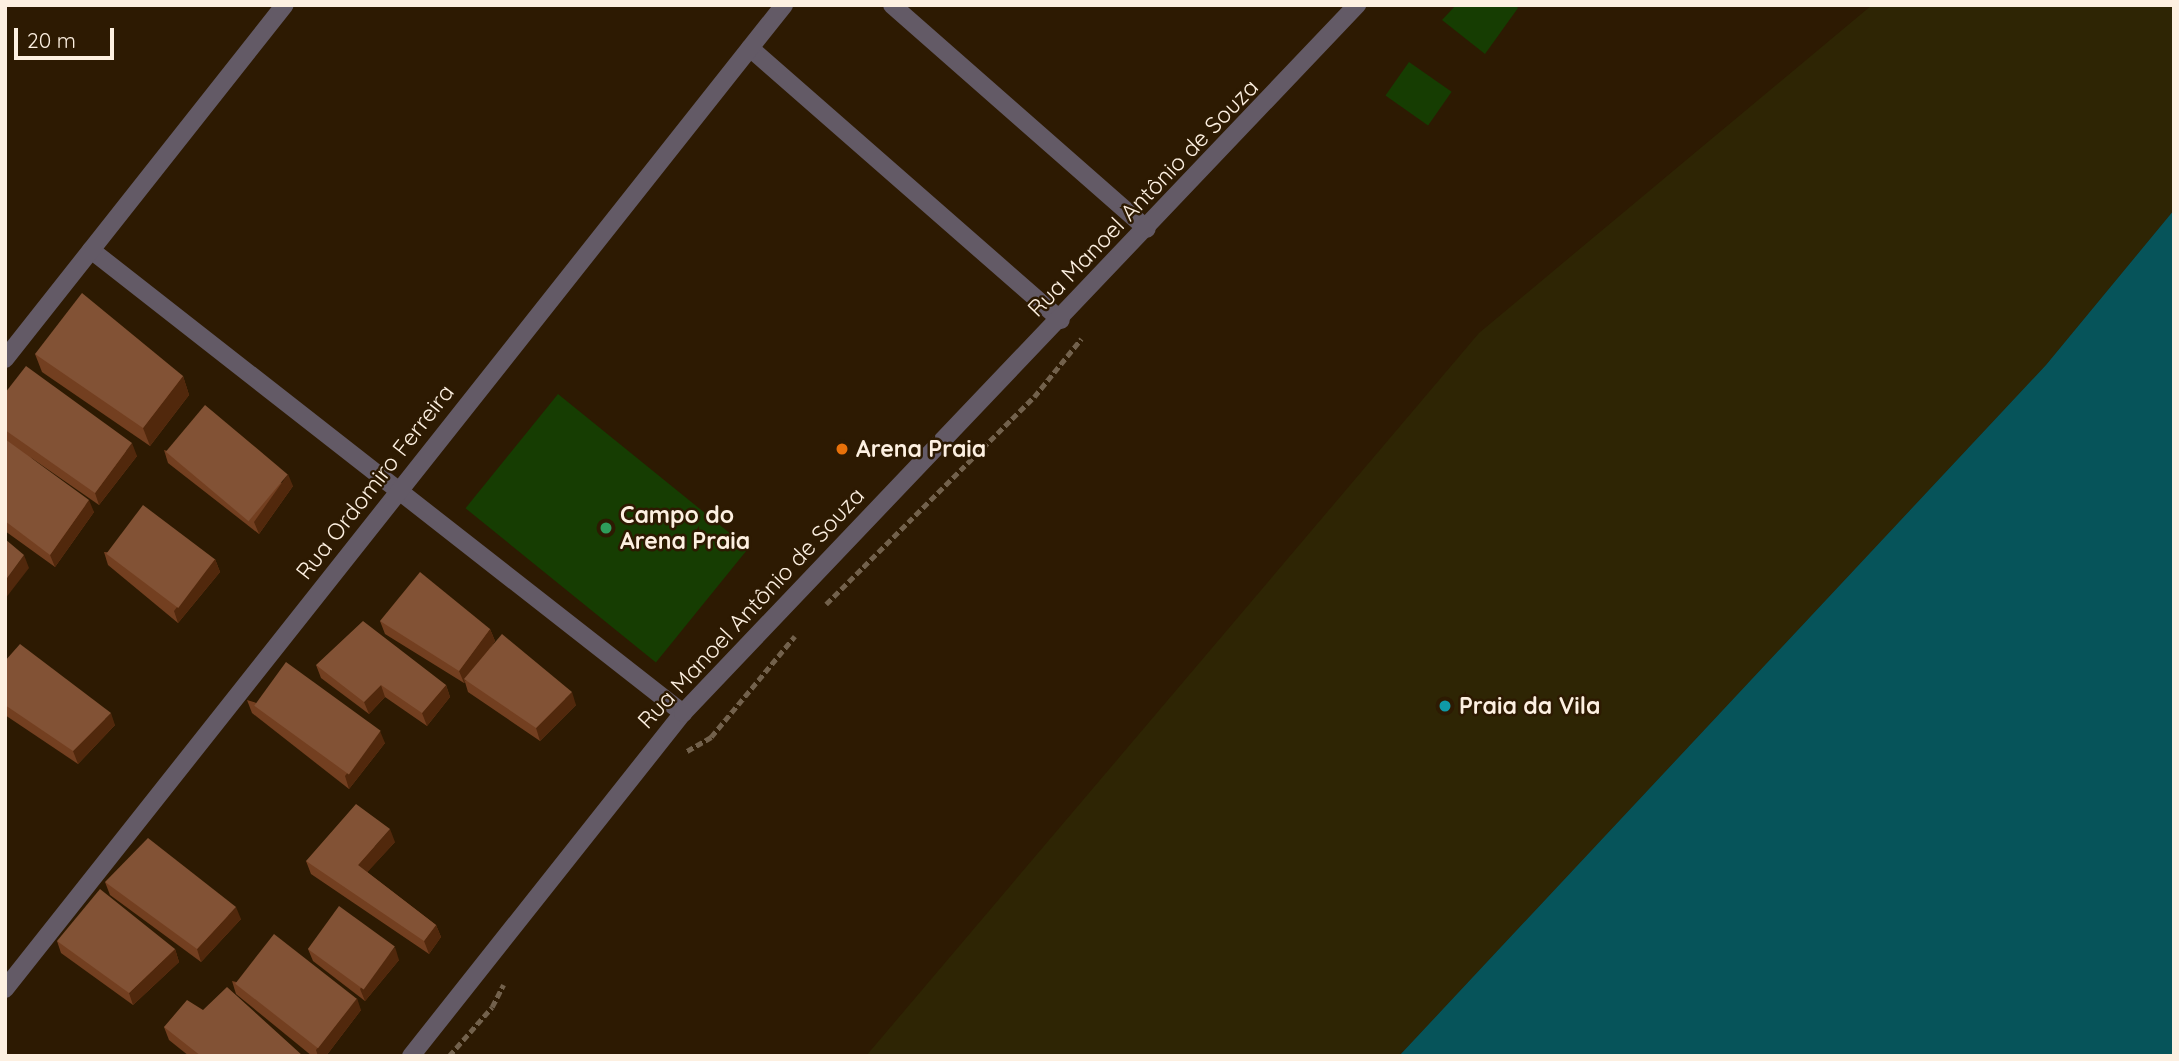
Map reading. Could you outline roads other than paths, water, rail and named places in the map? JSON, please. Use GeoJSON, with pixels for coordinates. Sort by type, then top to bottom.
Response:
{"type":"FeatureCollection","features":[{"type":"Feature","properties":{"kind":"street"},"geometry":{"type":"LineString","coordinates":[[5,359],[285,5]]}},
{"type":"Feature","properties":{"kind":"street","name":"Rua Ordomiro Ferreira"},"geometry":{"type":"LineString","coordinates":[[5,989],[784,5]]}},
{"type":"Feature","properties":{"kind":"street"},"geometry":{"type":"LineString","coordinates":[[892,5],[1147,229]]}},
{"type":"Feature","properties":{"kind":"street","name":"Rua Manoel Antônio de Souza"},"geometry":{"type":"LineString","coordinates":[[411,1056],[683,713],[1061,320],[1357,5]]}},
{"type":"Feature","properties":{"kind":"street"},"geometry":{"type":"LineString","coordinates":[[750,48],[1061,320]]}},
{"type":"Feature","properties":{"kind":"street"},"geometry":{"type":"LineString","coordinates":[[91,250],[683,713]]}},
{"type":"Feature","properties":{"kind":"water"},"geometry":{"type":"Polygon","coordinates":[[[2174,210],[2174,1056],[1399,1056],[2046,365],[2174,210]]]}},
{"type":"Feature","properties":{"kind":"place","name":"Arena Praia"},"geometry":{"type":"Point","coordinates":[842,449]}},
{"type":"Feature","properties":{"kind":"place","name":"Campo do Arena Praia"},"geometry":{"type":"Point","coordinates":[606,528]}},
{"type":"Feature","properties":{"kind":"place","name":"Praia da Vila"},"geometry":{"type":"Point","coordinates":[1445,706]}}]}
